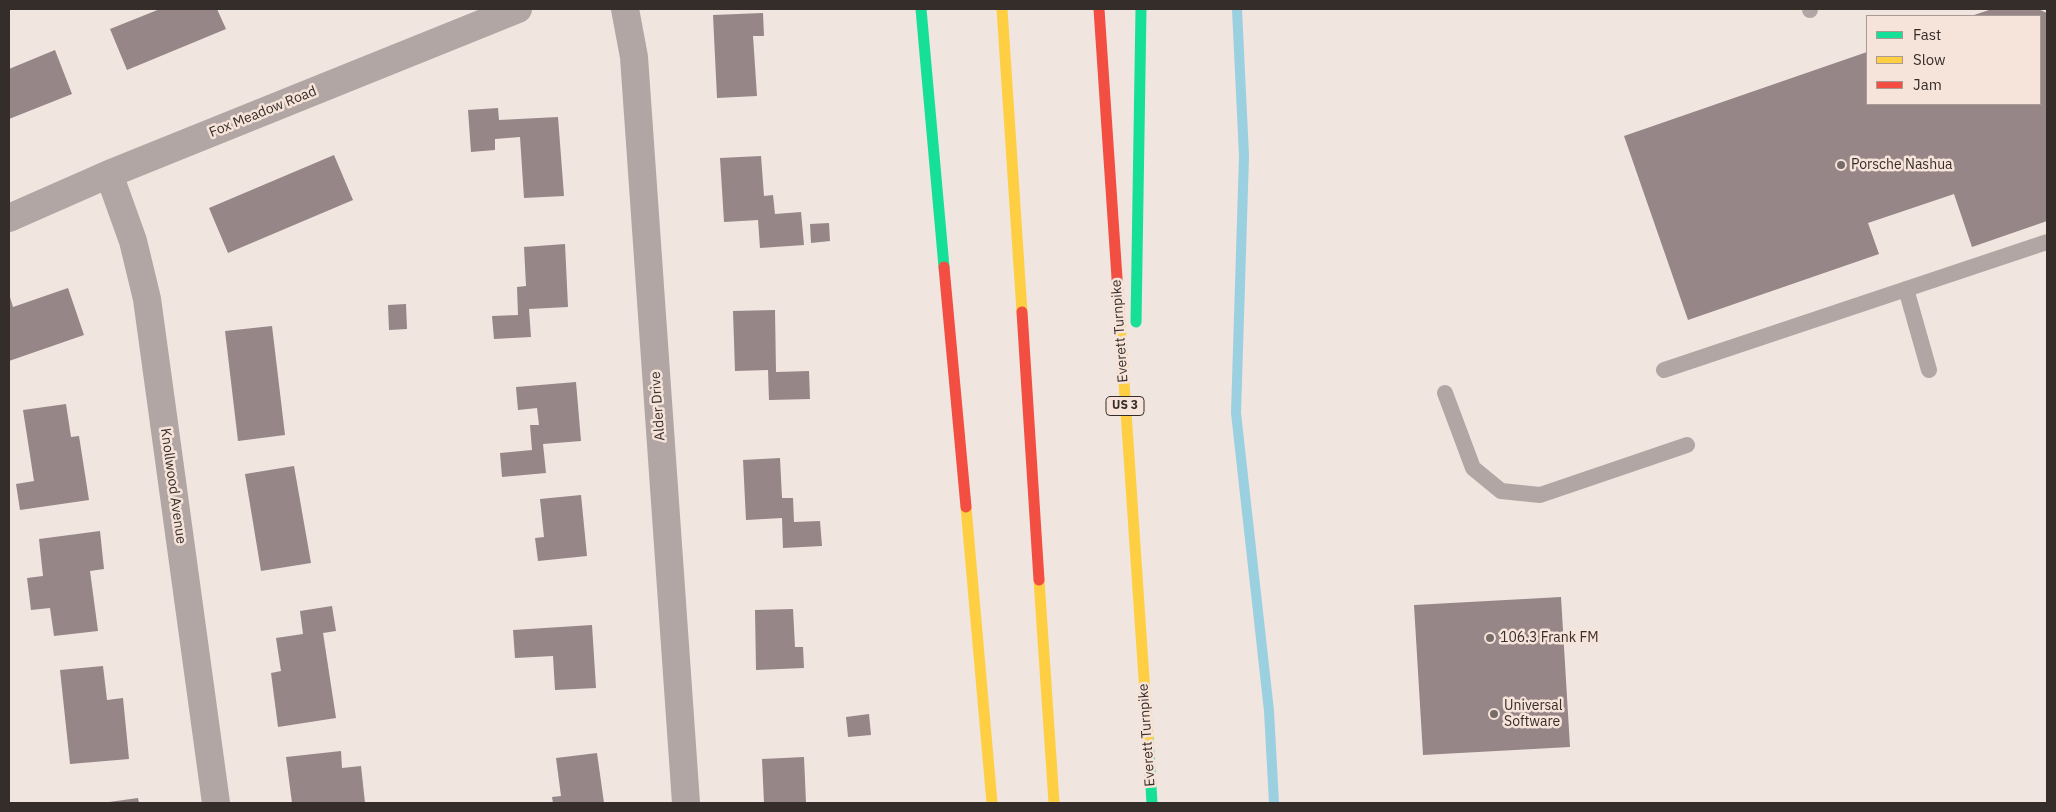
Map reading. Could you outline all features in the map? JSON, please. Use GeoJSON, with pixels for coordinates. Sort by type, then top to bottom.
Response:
{"type":"FeatureCollection","features":[{"type":"Feature","properties":{"kind":"highway"},"geometry":{"type":"LineString","coordinates":[[921,9],[992,803]]}},
{"type":"Feature","properties":{"kind":"highway"},"geometry":{"type":"LineString","coordinates":[[1002,9],[1054,803]]}},
{"type":"Feature","properties":{"kind":"highway","name":"Everett Turnpike"},"geometry":{"type":"LineString","coordinates":[[1099,9],[1152,803]]}},
{"type":"Feature","properties":{"kind":"highway"},"geometry":{"type":"LineString","coordinates":[[1136,334],[1140,9]]}},
{"type":"Feature","properties":{"kind":"highway"},"geometry":{"type":"LineString","coordinates":[[1133,521],[1135,373]]}},
{"type":"Feature","properties":{"kind":"street","name":"Fox Meadow Road"},"geometry":{"type":"LineString","coordinates":[[9,218],[109,174],[518,9]]}},
{"type":"Feature","properties":{"kind":"street","name":"Alder Drive"},"geometry":{"type":"LineString","coordinates":[[625,9],[634,57],[686,803]]}},
{"type":"Feature","properties":{"kind":"street","name":"Knollwood Avenue"},"geometry":{"type":"LineString","coordinates":[[109,174],[133,241],[147,299],[216,803]]}},
{"type":"Feature","properties":{"kind":"lane"},"geometry":{"type":"LineString","coordinates":[[1664,370],[2047,242]]}},
{"type":"Feature","properties":{"kind":"lane"},"geometry":{"type":"LineString","coordinates":[[1906,289],[1929,370]]}},
{"type":"Feature","properties":{"kind":"lane"},"geometry":{"type":"LineString","coordinates":[[1445,393],[1473,468],[1501,491],[1540,495],[1687,445]]}},
{"type":"Feature","properties":{"kind":"building"},"geometry":{"type":"Polygon","coordinates":[[[160,9],[217,9],[226,29],[127,70],[110,29],[160,9]]]}},
{"type":"Feature","properties":{"kind":"building","name":"Porsche Nashua"},"geometry":{"type":"Polygon","coordinates":[[[1992,9],[2038,9],[2047,13],[2047,221],[1972,247],[1954,194],[1868,223],[1879,254],[1688,320],[1624,136],[1866,52],[1866,105],[2041,105],[2041,15],[1974,15],[1992,9]]]}},
{"type":"Feature","properties":{"kind":"building"},"geometry":{"type":"Polygon","coordinates":[[[763,13],[764,36],[753,36],[757,96],[717,98],[713,15],[763,13]]]}},
{"type":"Feature","properties":{"kind":"building"},"geometry":{"type":"Polygon","coordinates":[[[55,50],[72,94],[9,119],[9,69],[55,50]]]}},
{"type":"Feature","properties":{"kind":"building"},"geometry":{"type":"Polygon","coordinates":[[[498,108],[499,120],[558,117],[564,196],[524,198],[520,137],[495,139],[495,150],[471,152],[468,110],[498,108]]]}},
{"type":"Feature","properties":{"kind":"building"},"geometry":{"type":"Polygon","coordinates":[[[334,155],[353,200],[228,253],[209,208],[334,155]]]}},
{"type":"Feature","properties":{"kind":"building"},"geometry":{"type":"Polygon","coordinates":[[[761,156],[764,196],[773,195],[775,214],[801,212],[804,245],[760,248],[758,220],[724,222],[720,158],[761,156]]]}},
{"type":"Feature","properties":{"kind":"building"},"geometry":{"type":"Polygon","coordinates":[[[829,223],[830,241],[811,243],[810,224],[829,223]]]}},
{"type":"Feature","properties":{"kind":"building"},"geometry":{"type":"Polygon","coordinates":[[[565,244],[568,307],[529,309],[531,337],[494,339],[492,316],[518,315],[517,287],[526,286],[524,247],[565,244]]]}},
{"type":"Feature","properties":{"kind":"building"},"geometry":{"type":"Polygon","coordinates":[[[68,288],[84,335],[9,361],[9,294],[13,307],[68,288]]]}},
{"type":"Feature","properties":{"kind":"building"},"geometry":{"type":"Polygon","coordinates":[[[406,304],[407,329],[389,330],[388,305],[406,304]]]}},
{"type":"Feature","properties":{"kind":"building"},"geometry":{"type":"Polygon","coordinates":[[[775,310],[776,372],[809,371],[810,399],[769,400],[768,370],[735,371],[733,311],[775,310]]]}},
{"type":"Feature","properties":{"kind":"building"},"geometry":{"type":"Polygon","coordinates":[[[272,326],[285,435],[238,441],[225,331],[272,326]]]}},
{"type":"Feature","properties":{"kind":"building"},"geometry":{"type":"Polygon","coordinates":[[[576,382],[581,441],[543,444],[546,473],[502,477],[500,453],[532,450],[530,425],[539,425],[537,408],[518,410],[516,387],[576,382]]]}},
{"type":"Feature","properties":{"kind":"building"},"geometry":{"type":"Polygon","coordinates":[[[66,404],[71,437],[79,436],[89,500],[20,510],[16,484],[34,481],[23,410],[66,404]]]}},
{"type":"Feature","properties":{"kind":"building"},"geometry":{"type":"Polygon","coordinates":[[[780,458],[782,498],[793,498],[794,522],[820,521],[822,546],[783,548],[782,518],[746,520],[743,460],[780,458]]]}},
{"type":"Feature","properties":{"kind":"building"},"geometry":{"type":"Polygon","coordinates":[[[294,466],[311,563],[261,571],[245,474],[294,466]]]}},
{"type":"Feature","properties":{"kind":"building"},"geometry":{"type":"Polygon","coordinates":[[[581,495],[587,556],[538,561],[535,538],[544,537],[540,499],[581,495]]]}},
{"type":"Feature","properties":{"kind":"building"},"geometry":{"type":"Polygon","coordinates":[[[100,531],[104,569],[90,571],[98,631],[54,636],[50,608],[31,610],[27,578],[43,576],[39,539],[100,531]]]}},
{"type":"Feature","properties":{"kind":"building"},"geometry":{"type":"Polygon","coordinates":[[[1561,597],[1570,747],[1423,755],[1414,605],[1561,597]]]}},
{"type":"Feature","properties":{"kind":"building"},"geometry":{"type":"Polygon","coordinates":[[[332,606],[336,631],[323,633],[336,718],[278,727],[271,673],[281,671],[276,638],[303,634],[300,611],[332,606]]]}},
{"type":"Feature","properties":{"kind":"building"},"geometry":{"type":"Polygon","coordinates":[[[793,609],[795,647],[803,647],[804,668],[756,670],[755,610],[793,609]]]}},
{"type":"Feature","properties":{"kind":"building"},"geometry":{"type":"Polygon","coordinates":[[[592,625],[596,688],[555,690],[553,656],[515,658],[513,630],[592,625]]]}},
{"type":"Feature","properties":{"kind":"building"},"geometry":{"type":"Polygon","coordinates":[[[103,666],[107,700],[123,698],[129,759],[70,764],[60,670],[103,666]]]}},
{"type":"Feature","properties":{"kind":"building"},"geometry":{"type":"Polygon","coordinates":[[[869,714],[871,735],[848,737],[846,717],[869,714]]]}},
{"type":"Feature","properties":{"kind":"building"},"geometry":{"type":"Polygon","coordinates":[[[341,751],[342,768],[361,766],[365,803],[292,803],[286,757],[341,751]]]}},
{"type":"Feature","properties":{"kind":"building"},"geometry":{"type":"Polygon","coordinates":[[[597,753],[604,803],[553,803],[552,797],[561,796],[556,758],[597,753]]]}},
{"type":"Feature","properties":{"kind":"building"},"geometry":{"type":"Polygon","coordinates":[[[804,757],[806,803],[764,803],[762,759],[804,757]]]}},
{"type":"Feature","properties":{"kind":"building"},"geometry":{"type":"Polygon","coordinates":[[[138,798],[139,803],[109,802],[138,798]]]}},
{"type":"Feature","properties":{"kind":"waterway"},"geometry":{"type":"LineString","coordinates":[[1237,9],[1244,156],[1236,413],[1269,711],[1274,803]]}},
{"type":"Feature","properties":{"kind":"traffic: fast"},"geometry":{"type":"LineString","coordinates":[[921,9],[944,267]]}},
{"type":"Feature","properties":{"kind":"traffic: fast"},"geometry":{"type":"LineString","coordinates":[[1136,322],[1141,9]]}},
{"type":"Feature","properties":{"kind":"traffic: fast"},"geometry":{"type":"LineString","coordinates":[[1148,738],[1152,803]]}},
{"type":"Feature","properties":{"kind":"traffic: slow"},"geometry":{"type":"LineString","coordinates":[[1002,9],[1022,312]]}},
{"type":"Feature","properties":{"kind":"traffic: slow"},"geometry":{"type":"LineString","coordinates":[[1120,323],[1148,738]]}},
{"type":"Feature","properties":{"kind":"traffic: slow"},"geometry":{"type":"LineString","coordinates":[[966,507],[992,803]]}},
{"type":"Feature","properties":{"kind":"traffic: slow"},"geometry":{"type":"LineString","coordinates":[[1039,580],[1054,803]]}},
{"type":"Feature","properties":{"kind":"traffic: jam"},"geometry":{"type":"LineString","coordinates":[[1099,9],[1120,323]]}},
{"type":"Feature","properties":{"kind":"traffic: jam"},"geometry":{"type":"LineString","coordinates":[[944,267],[966,507]]}},
{"type":"Feature","properties":{"kind":"traffic: jam"},"geometry":{"type":"LineString","coordinates":[[1022,312],[1039,580]]}},
{"type":"Feature","properties":{"kind":"place","name":"Porsche Nashua"},"geometry":{"type":"Point","coordinates":[1841,165]}},
{"type":"Feature","properties":{"kind":"place","name":"106.3 Frank FM"},"geometry":{"type":"Point","coordinates":[1490,638]}},
{"type":"Feature","properties":{"kind":"place","name":"Universal Software"},"geometry":{"type":"Point","coordinates":[1494,714]}}]}
